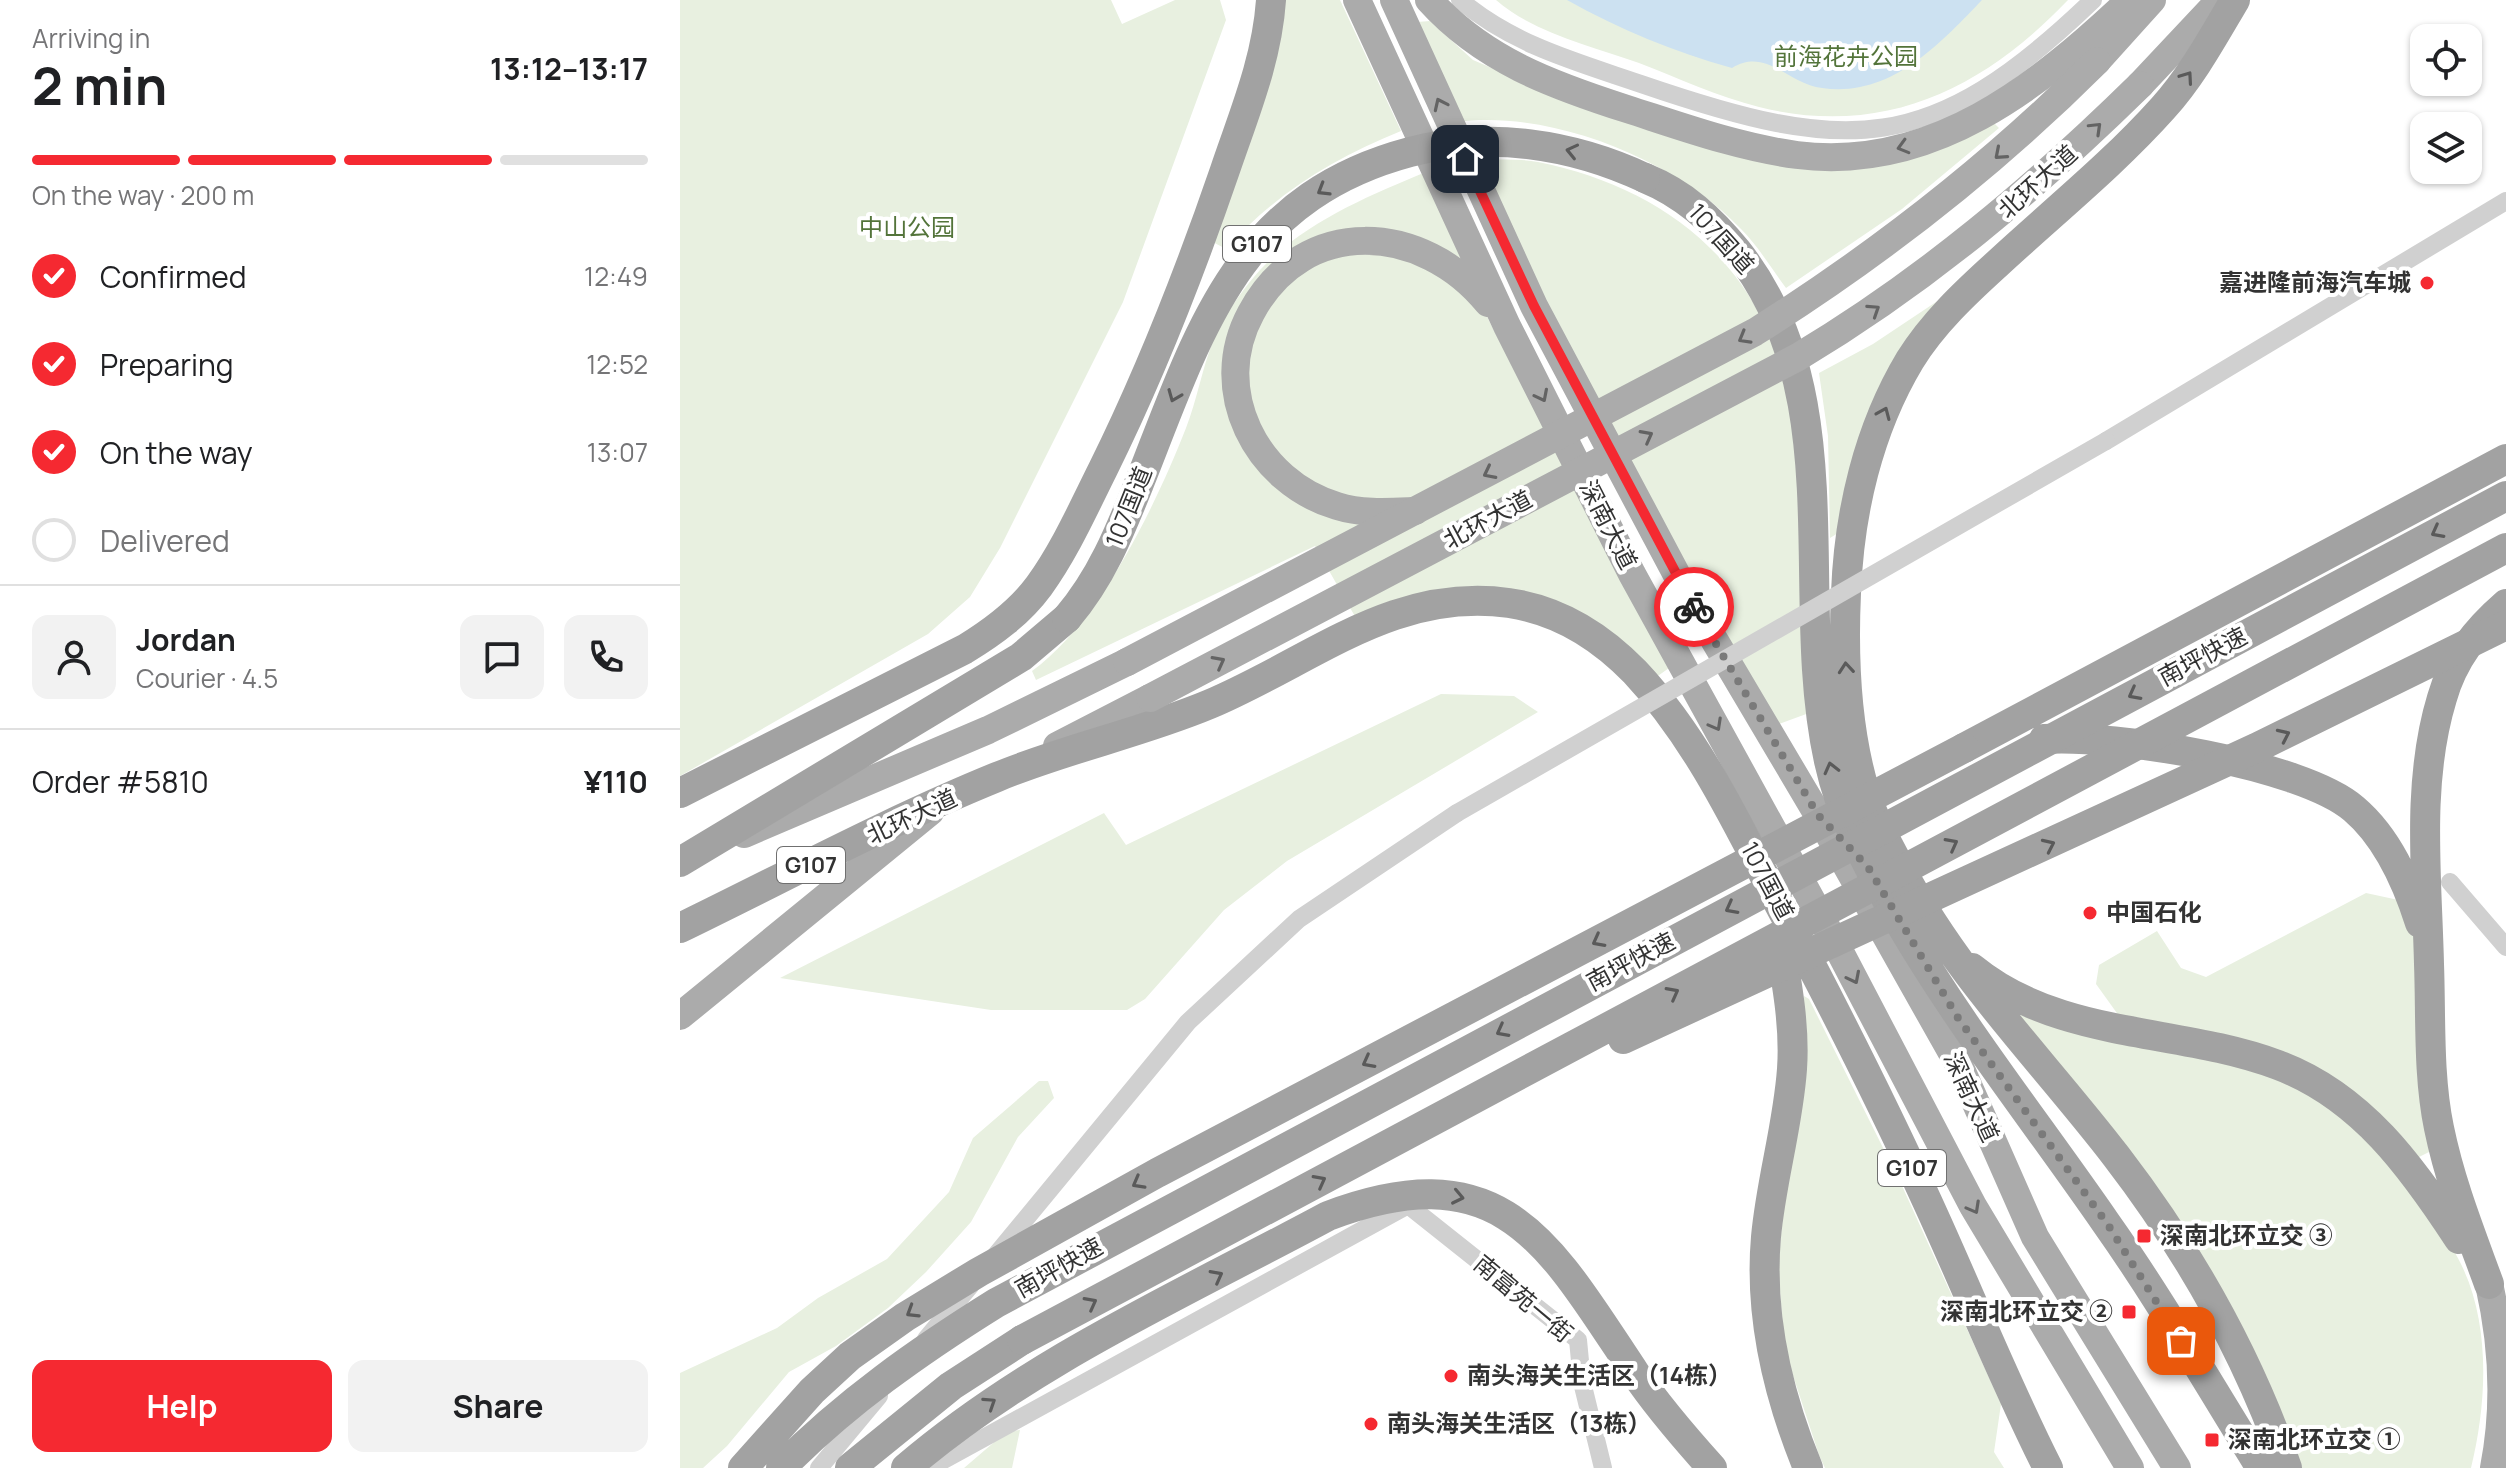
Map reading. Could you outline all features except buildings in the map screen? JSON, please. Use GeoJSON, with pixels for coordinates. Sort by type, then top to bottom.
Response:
{"type":"FeatureCollection","features":[{"type":"Feature","properties":{"kind":"highway"},"geometry":{"type":"LineString","coordinates":[[680,793],[995,631],[1037,588],[1057,558],[1132,410],[1198,250],[1257,78],[1269,29],[1271,0]]}},
{"type":"Feature","properties":{"kind":"highway"},"geometry":{"type":"LineString","coordinates":[[2235,0],[2196,64],[2162,110],[1975,284],[1931,331],[1895,387],[1870,448],[1853,525],[1846,574],[1845,659],[1855,745],[1873,814],[1945,943],[1991,1006],[2116,1156],[2185,1256],[2244,1360],[2287,1468]]}},
{"type":"Feature","properties":{"kind":"highway","name":"107国道"},"geometry":{"type":"LineString","coordinates":[[691,857],[1021,657],[1067,618],[1103,570],[1192,350],[1217,298],[1251,251],[1291,211],[1371,165],[1426,148],[1454,144],[1513,142],[1569,150],[1645,178],[1682,196],[1724,236],[1771,300],[1789,346],[1808,432],[1817,665],[1826,742],[1846,817],[1868,867],[1958,1018],[2108,1225],[2261,1468]]}},
{"type":"Feature","properties":{"kind":"highway"},"geometry":{"type":"LineString","coordinates":[[743,1468],[803,1401],[850,1356],[905,1317],[979,1272],[1157,1173],[2506,459]]}},
{"type":"Feature","properties":{"kind":"highway","name":"南坪快速"},"geometry":{"type":"LineString","coordinates":[[781,1468],[870,1390],[925,1348],[996,1303],[2506,496]]}},
{"type":"Feature","properties":{"kind":"highway","name":"南坪快速"},"geometry":{"type":"LineString","coordinates":[[850,1468],[951,1386],[1022,1340],[2506,548]]}},
{"type":"Feature","properties":{"kind":"highway","name":"107国道"},"geometry":{"type":"LineString","coordinates":[[999,776],[1156,710],[1242,689],[1404,609],[1453,600],[1513,604],[1548,613],[1579,627],[1632,670],[1675,722],[1709,775],[1764,875],[1890,1122],[2048,1468]]}},
{"type":"Feature","properties":{"kind":"highway"},"geometry":{"type":"LineString","coordinates":[[2489,1284],[2450,1174],[2438,1125],[2426,827],[2434,735],[2442,696],[2458,659],[2480,627],[2506,604]]}},
{"type":"Feature","properties":{"kind":"highway"},"geometry":{"type":"LineString","coordinates":[[1466,1103],[1675,1017],[2021,858],[2361,698],[2506,625]]}},
{"type":"Feature","properties":{"kind":"highway"},"geometry":{"type":"LineString","coordinates":[[1964,748],[2066,738],[2121,742],[2272,770],[2321,788],[2353,808],[2377,834],[2398,867],[2423,935],[2430,980]]}},
{"type":"Feature","properties":{"kind":"highway","name":"北环大道"},"geometry":{"type":"LineString","coordinates":[[680,928],[999,776]]}},
{"type":"Feature","properties":{"kind":"highway"},"geometry":{"type":"LineString","coordinates":[[1818,815],[1868,867]]}},
{"type":"Feature","properties":{"kind":"highway"},"geometry":{"type":"LineString","coordinates":[[1764,875],[1785,971],[1793,1056],[1789,1101],[1766,1236],[1765,1292],[1781,1391],[1808,1468]]}},
{"type":"Feature","properties":{"kind":"highway"},"geometry":{"type":"LineString","coordinates":[[1945,943],[1977,971],[2030,1004],[2119,1031],[2243,1054],[2313,1081],[2350,1106],[2407,1162],[2489,1284]]}},
{"type":"Feature","properties":{"kind":"highway"},"geometry":{"type":"LineString","coordinates":[[906,1468],[972,1414],[1040,1371],[1328,1216],[1365,1202],[1406,1193],[1444,1194],[1481,1203],[1518,1221],[1548,1248],[1574,1281],[1638,1377],[1712,1468]]}},
{"type":"Feature","properties":{"kind":"main road","name":"深南大道"},"geometry":{"type":"LineString","coordinates":[[1357,0],[1368,30],[1507,326],[1632,574],[1840,952],[1973,1206],[2130,1468]]}},
{"type":"Feature","properties":{"kind":"main road","name":"深南大道"},"geometry":{"type":"LineString","coordinates":[[1394,0],[1534,306],[1687,594],[1818,815],[1960,1067],[2035,1237],[2177,1468]]}},
{"type":"Feature","properties":{"kind":"main road"},"geometry":{"type":"LineString","coordinates":[[1429,0],[1465,36],[1496,57],[1569,90],[1747,146],[1799,155],[1846,157],[1895,150],[1945,135],[1992,112],[2035,84],[2130,0]]}},
{"type":"Feature","properties":{"kind":"main road","name":"北环大道"},"geometry":{"type":"LineString","coordinates":[[691,857],[974,736],[1127,662],[1708,359],[1805,300],[1898,235],[1987,165],[2097,61],[2152,0]]}},
{"type":"Feature","properties":{"kind":"main road","name":"北环大道"},"geometry":{"type":"LineString","coordinates":[[1156,710],[1798,357],[1909,287],[1998,218],[2140,85],[2220,0]]}},
{"type":"Feature","properties":{"kind":"main road"},"geometry":{"type":"LineString","coordinates":[[1415,511],[1374,513],[1336,506],[1291,483],[1273,469],[1251,439],[1238,406],[1235,370],[1240,341],[1251,313],[1271,284],[1298,262],[1346,243],[1399,243],[1445,261],[1479,292],[1507,326]]}},
{"type":"Feature","properties":{"kind":"main road"},"geometry":{"type":"LineString","coordinates":[[680,1016],[942,803]]}},
{"type":"Feature","properties":{"kind":"main road"},"geometry":{"type":"LineString","coordinates":[[2489,1284],[2502,1373],[2503,1403],[2494,1468]]}},
{"type":"Feature","properties":{"kind":"street"},"geometry":{"type":"LineString","coordinates":[[1460,0],[1497,28],[1547,52],[1731,115],[1821,131],[1904,125],[1943,113],[2007,76],[2093,0]]}},
{"type":"Feature","properties":{"kind":"street"},"geometry":{"type":"LineString","coordinates":[[819,1468],[1188,1022],[1299,919],[1457,813],[2106,441],[2506,201]]}},
{"type":"Feature","properties":{"kind":"street"},"geometry":{"type":"LineString","coordinates":[[2450,882],[2506,947]]}},
{"type":"Feature","properties":{"kind":"street","name":"南富苑一街"},"geometry":{"type":"LineString","coordinates":[[929,1468],[1408,1205],[1578,1340],[1582,1382],[1603,1468]]}},
{"type":"Feature","properties":{"kind":"street"},"geometry":{"type":"LineString","coordinates":[[1578,1340],[1596,1328],[1693,1468]]}},
{"type":"Feature","properties":{"kind":"green space","name":"中山公园"},"geometry":{"type":"Polygon","coordinates":[[[680,0],[1111,0],[1122,24],[1175,0],[1220,0],[1226,20],[1123,302],[1000,548],[970,597],[928,634],[680,776],[680,0]]]}},
{"type":"Feature","properties":{"kind":"green space"},"geometry":{"type":"Polygon","coordinates":[[[1284,0],[1340,0],[1401,131],[1328,166],[1285,194],[1226,249],[1209,240],[1284,0]]]}},
{"type":"Feature","properties":{"kind":"green space","name":"前海花卉公园"},"geometry":{"type":"Polygon","coordinates":[[[1496,0],[2068,0],[2001,59],[1966,81],[1928,98],[1889,110],[1848,116],[1805,115],[1729,98],[1546,30],[1511,12],[1496,0]]]}},
{"type":"Feature","properties":{"kind":"green space"},"geometry":{"type":"Polygon","coordinates":[[[1430,21],[1473,60],[1541,89],[1751,160],[1994,123],[1999,128],[1902,209],[1786,288],[1747,236],[1714,204],[1647,161],[1571,132],[1493,120],[1456,122],[1417,22],[1430,21]]]}},
{"type":"Feature","properties":{"kind":"green space"},"geometry":{"type":"Polygon","coordinates":[[[1472,160],[1538,162],[1607,182],[1639,197],[1697,236],[1722,260],[1744,288],[1777,348],[1795,439],[1803,531],[1809,713],[1779,724],[1695,583],[1472,160]]]}},
{"type":"Feature","properties":{"kind":"green space"},"geometry":{"type":"Polygon","coordinates":[[[1426,172],[1487,317],[1669,668],[1655,678],[1542,596],[1357,620],[1315,546],[1036,680],[1032,671],[1057,650],[1080,624],[1142,526],[1186,428],[1217,332],[1247,286],[1277,253],[1316,225],[1359,201],[1426,172]]]}},
{"type":"Feature","properties":{"kind":"green space"},"geometry":{"type":"Polygon","coordinates":[[[1942,298],[1843,530],[1830,538],[1828,436],[1819,373],[1873,344],[1942,298]]]}},
{"type":"Feature","properties":{"kind":"green space"},"geometry":{"type":"Polygon","coordinates":[[[1441,694],[1514,696],[1538,712],[1287,861],[1224,910],[1145,999],[1127,1010],[991,1010],[780,978],[1104,813],[1126,845],[1441,694]]]}},
{"type":"Feature","properties":{"kind":"green space"},"geometry":{"type":"Polygon","coordinates":[[[2366,893],[2403,901],[2416,941],[2433,1150],[2415,1159],[2379,1117],[2119,1016],[2096,984],[2099,965],[2157,931],[2181,968],[2206,977],[2366,893]]]}},
{"type":"Feature","properties":{"kind":"green space"},"geometry":{"type":"Polygon","coordinates":[[[1804,996],[1809,999],[1903,1188],[2001,1404],[1994,1452],[2004,1468],[1825,1468],[1819,1455],[1785,1351],[1778,1267],[1804,996]]]}},
{"type":"Feature","properties":{"kind":"green space"},"geometry":{"type":"Polygon","coordinates":[[[1997,997],[2269,1076],[2309,1095],[2364,1130],[2389,1159],[2448,1241],[2465,1273],[2474,1299],[2480,1327],[2483,1385],[2471,1468],[2302,1468],[2277,1408],[1997,997]]]}},
{"type":"Feature","properties":{"kind":"green space"},"geometry":{"type":"Polygon","coordinates":[[[1039,1081],[1048,1081],[1054,1098],[1018,1137],[971,1222],[926,1272],[888,1308],[836,1346],[789,1372],[727,1446],[703,1468],[680,1468],[680,1373],[777,1328],[818,1298],[887,1259],[949,1192],[973,1138],[1039,1081]]]}},
{"type":"Feature","properties":{"kind":"green space"},"geometry":{"type":"Polygon","coordinates":[[[1020,1430],[1012,1468],[964,1468],[1006,1432],[1020,1430]]]}},
{"type":"Feature","properties":{"kind":"water"},"geometry":{"type":"Polygon","coordinates":[[[1567,0],[1982,0],[1949,34],[1912,64],[1870,85],[1847,89],[1810,85],[1767,64],[1745,63],[1732,68],[1710,62],[1648,39],[1567,0]]]}},
{"type":"Feature","properties":{"kind":"way so far"},"geometry":{"type":"LineString","coordinates":[[1694,607],[1818,815],[1868,867],[1929,973],[1985,1059],[2108,1225],[2181,1341]]}},
{"type":"Feature","properties":{"kind":"place","name":"嘉进隆前海汽车城"},"geometry":{"type":"Point","coordinates":[2427,283]}},
{"type":"Feature","properties":{"kind":"place","name":"中国石化"},"geometry":{"type":"Point","coordinates":[2090,913]}},
{"type":"Feature","properties":{"kind":"place","name":"深南北环立交 ③"},"geometry":{"type":"Point","coordinates":[2144,1236]}},
{"type":"Feature","properties":{"kind":"place","name":"深南北环立交 ②"},"geometry":{"type":"Point","coordinates":[2129,1312]}},
{"type":"Feature","properties":{"kind":"place","name":"南头海关生活区（14栋）"},"geometry":{"type":"Point","coordinates":[1451,1376]}},
{"type":"Feature","properties":{"kind":"place","name":"南头海关生活区（13栋）"},"geometry":{"type":"Point","coordinates":[1371,1424]}},
{"type":"Feature","properties":{"kind":"place","name":"深南北环立交 ①"},"geometry":{"type":"Point","coordinates":[2212,1440]}},
{"type":"Feature","properties":{"kind":"route"},"geometry":{"type":"LineString","coordinates":[[1465,159],[1534,306],[1694,607]]}}]}
